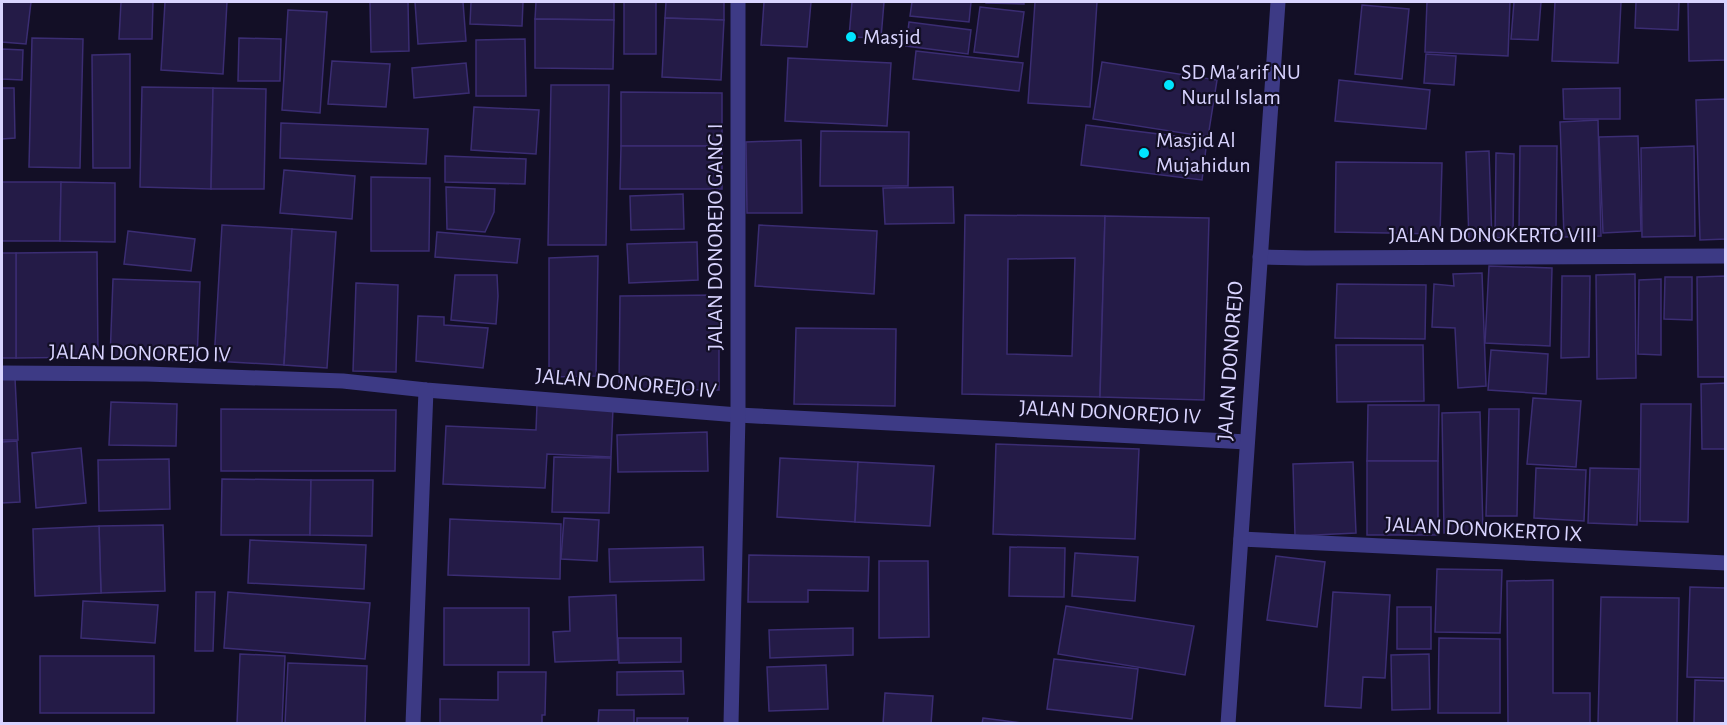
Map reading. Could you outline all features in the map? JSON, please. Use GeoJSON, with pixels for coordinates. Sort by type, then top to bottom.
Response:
{"type":"FeatureCollection","features":[{"type":"Feature","properties":{"kind":"street","name":"JALAN DONOREJO GANG I"},"geometry":{"type":"LineString","coordinates":[[730,723],[738,415],[738,2]]}},
{"type":"Feature","properties":{"kind":"street","name":"JALAN DONOREJO"},"geometry":{"type":"LineString","coordinates":[[1228,723],[1278,2]]}},
{"type":"Feature","properties":{"kind":"street","name":"JALAN DONOKERTO VIII"},"geometry":{"type":"LineString","coordinates":[[1260,257],[1725,256]]}},
{"type":"Feature","properties":{"kind":"street","name":"JALAN DONOREJO IV"},"geometry":{"type":"LineString","coordinates":[[2,373],[147,374],[331,380],[426,390],[738,415],[1247,442]]}},
{"type":"Feature","properties":{"kind":"street"},"geometry":{"type":"LineString","coordinates":[[413,723],[426,390]]}},
{"type":"Feature","properties":{"kind":"street","name":"JALAN DONOKERTO IX"},"geometry":{"type":"LineString","coordinates":[[1240,540],[1725,563]]}},
{"type":"Feature","properties":{"kind":"building"},"geometry":{"type":"Polygon","coordinates":[[[2,2],[31,2],[26,44],[2,42],[2,2]]]}},
{"type":"Feature","properties":{"kind":"building"},"geometry":{"type":"Polygon","coordinates":[[[121,2],[153,2],[152,39],[119,39],[121,2]]]}},
{"type":"Feature","properties":{"kind":"building"},"geometry":{"type":"Polygon","coordinates":[[[165,2],[227,2],[223,74],[161,70],[165,2]]]}},
{"type":"Feature","properties":{"kind":"building"},"geometry":{"type":"Polygon","coordinates":[[[370,2],[408,2],[409,51],[371,52],[370,2]]]}},
{"type":"Feature","properties":{"kind":"building"},"geometry":{"type":"Polygon","coordinates":[[[415,2],[463,2],[466,41],[418,44],[415,2]]]}},
{"type":"Feature","properties":{"kind":"building"},"geometry":{"type":"Polygon","coordinates":[[[471,2],[523,2],[522,26],[470,24],[471,2]]]}},
{"type":"Feature","properties":{"kind":"building"},"geometry":{"type":"Polygon","coordinates":[[[536,2],[614,2],[614,20],[535,19],[536,2]]]}},
{"type":"Feature","properties":{"kind":"building"},"geometry":{"type":"Polygon","coordinates":[[[624,2],[656,2],[656,54],[624,54],[624,2]]]}},
{"type":"Feature","properties":{"kind":"building"},"geometry":{"type":"Polygon","coordinates":[[[666,2],[724,2],[724,20],[665,18],[666,2]]]}},
{"type":"Feature","properties":{"kind":"building"},"geometry":{"type":"Polygon","coordinates":[[[764,2],[811,2],[807,47],[761,45],[764,2]]]}},
{"type":"Feature","properties":{"kind":"building"},"geometry":{"type":"Polygon","coordinates":[[[852,2],[884,2],[881,38],[849,37],[852,2]]]}},
{"type":"Feature","properties":{"kind":"building"},"geometry":{"type":"Polygon","coordinates":[[[912,2],[971,2],[969,22],[910,16],[912,2]]]}},
{"type":"Feature","properties":{"kind":"building"},"geometry":{"type":"Polygon","coordinates":[[[1024,2],[1024,4],[986,3],[1024,2]]]}},
{"type":"Feature","properties":{"kind":"building"},"geometry":{"type":"Polygon","coordinates":[[[1035,2],[1097,2],[1090,107],[1028,103],[1035,2]]]}},
{"type":"Feature","properties":{"kind":"building"},"geometry":{"type":"Polygon","coordinates":[[[1427,2],[1510,2],[1508,56],[1425,52],[1427,2]]]}},
{"type":"Feature","properties":{"kind":"building"},"geometry":{"type":"Polygon","coordinates":[[[1514,2],[1541,2],[1538,40],[1511,39],[1514,2]]]}},
{"type":"Feature","properties":{"kind":"building"},"geometry":{"type":"Polygon","coordinates":[[[1555,2],[1621,2],[1618,63],[1552,61],[1555,2]]]}},
{"type":"Feature","properties":{"kind":"building"},"geometry":{"type":"Polygon","coordinates":[[[1636,2],[1679,2],[1678,30],[1635,28],[1636,2]]]}},
{"type":"Feature","properties":{"kind":"building"},"geometry":{"type":"Polygon","coordinates":[[[1688,2],[1726,2],[1726,60],[1689,61],[1688,2]]]}},
{"type":"Feature","properties":{"kind":"building"},"geometry":{"type":"Polygon","coordinates":[[[1362,5],[1409,9],[1402,79],[1355,74],[1362,5]]]}},
{"type":"Feature","properties":{"kind":"building"},"geometry":{"type":"Polygon","coordinates":[[[980,7],[1024,12],[1018,57],[974,52],[980,7]]]}},
{"type":"Feature","properties":{"kind":"building"},"geometry":{"type":"Polygon","coordinates":[[[288,10],[327,12],[320,113],[282,110],[288,10]]]}},
{"type":"Feature","properties":{"kind":"building"},"geometry":{"type":"Polygon","coordinates":[[[665,18],[724,20],[721,80],[662,77],[665,18]]]}},
{"type":"Feature","properties":{"kind":"building"},"geometry":{"type":"Polygon","coordinates":[[[535,19],[614,20],[613,69],[535,68],[535,19]]]}},
{"type":"Feature","properties":{"kind":"building"},"geometry":{"type":"Polygon","coordinates":[[[909,22],[971,30],[968,54],[906,46],[909,22]]]}},
{"type":"Feature","properties":{"kind":"building"},"geometry":{"type":"Polygon","coordinates":[[[32,38],[83,39],[80,168],[29,167],[32,38]]]}},
{"type":"Feature","properties":{"kind":"building"},"geometry":{"type":"Polygon","coordinates":[[[239,38],[281,39],[280,81],[238,81],[239,38]]]}},
{"type":"Feature","properties":{"kind":"building"},"geometry":{"type":"Polygon","coordinates":[[[525,39],[526,96],[476,96],[476,40],[525,39]]]}},
{"type":"Feature","properties":{"kind":"building"},"geometry":{"type":"Polygon","coordinates":[[[2,49],[23,50],[22,80],[2,79],[2,49]]]}},
{"type":"Feature","properties":{"kind":"building"},"geometry":{"type":"Polygon","coordinates":[[[916,51],[1023,63],[1019,91],[913,79],[916,51]]]}},
{"type":"Feature","properties":{"kind":"building"},"geometry":{"type":"Polygon","coordinates":[[[130,54],[130,168],[93,168],[92,55],[130,54]]]}},
{"type":"Feature","properties":{"kind":"building"},"geometry":{"type":"Polygon","coordinates":[[[1426,54],[1456,56],[1454,85],[1424,83],[1426,54]]]}},
{"type":"Feature","properties":{"kind":"building"},"geometry":{"type":"Polygon","coordinates":[[[788,58],[891,63],[887,126],[785,121],[788,58]]]}},
{"type":"Feature","properties":{"kind":"building"},"geometry":{"type":"Polygon","coordinates":[[[332,61],[390,64],[386,107],[328,104],[332,61]]]}},
{"type":"Feature","properties":{"kind":"building"},"geometry":{"type":"Polygon","coordinates":[[[1102,62],[1217,80],[1208,137],[1093,119],[1102,62]]]}},
{"type":"Feature","properties":{"kind":"building"},"geometry":{"type":"Polygon","coordinates":[[[466,63],[469,93],[414,98],[412,68],[466,63]]]}},
{"type":"Feature","properties":{"kind":"building"},"geometry":{"type":"Polygon","coordinates":[[[1339,80],[1430,90],[1426,129],[1335,121],[1339,80]]]}},
{"type":"Feature","properties":{"kind":"building"},"geometry":{"type":"Polygon","coordinates":[[[551,85],[609,85],[606,245],[548,245],[551,85]]]}},
{"type":"Feature","properties":{"kind":"building"},"geometry":{"type":"Polygon","coordinates":[[[142,87],[213,88],[211,189],[140,187],[142,87]]]}},
{"type":"Feature","properties":{"kind":"building"},"geometry":{"type":"Polygon","coordinates":[[[2,88],[14,88],[15,138],[2,139],[2,88]]]}},
{"type":"Feature","properties":{"kind":"building"},"geometry":{"type":"Polygon","coordinates":[[[213,88],[266,89],[264,189],[211,189],[213,88]]]}},
{"type":"Feature","properties":{"kind":"building"},"geometry":{"type":"Polygon","coordinates":[[[1620,88],[1620,119],[1564,119],[1563,89],[1620,88]]]}},
{"type":"Feature","properties":{"kind":"building"},"geometry":{"type":"Polygon","coordinates":[[[621,92],[722,93],[722,146],[621,146],[621,92]]]}},
{"type":"Feature","properties":{"kind":"building"},"geometry":{"type":"Polygon","coordinates":[[[1726,99],[1726,239],[1700,240],[1696,100],[1726,99]]]}},
{"type":"Feature","properties":{"kind":"building"},"geometry":{"type":"Polygon","coordinates":[[[474,107],[539,110],[536,154],[471,150],[474,107]]]}},
{"type":"Feature","properties":{"kind":"building"},"geometry":{"type":"Polygon","coordinates":[[[1598,120],[1601,236],[1564,237],[1560,122],[1598,120]]]}},
{"type":"Feature","properties":{"kind":"building"},"geometry":{"type":"Polygon","coordinates":[[[281,123],[428,129],[426,164],[280,158],[281,123]]]}},
{"type":"Feature","properties":{"kind":"building","name":"Masjid Al Mujahidun"},"geometry":{"type":"Polygon","coordinates":[[[1086,125],[1207,140],[1202,180],[1081,165],[1086,125]]]}},
{"type":"Feature","properties":{"kind":"building"},"geometry":{"type":"Polygon","coordinates":[[[821,131],[909,132],[908,186],[820,186],[821,131]]]}},
{"type":"Feature","properties":{"kind":"building"},"geometry":{"type":"Polygon","coordinates":[[[1638,136],[1641,231],[1603,233],[1599,137],[1638,136]]]}},
{"type":"Feature","properties":{"kind":"building"},"geometry":{"type":"Polygon","coordinates":[[[801,140],[802,213],[747,213],[746,142],[801,140]]]}},
{"type":"Feature","properties":{"kind":"building"},"geometry":{"type":"Polygon","coordinates":[[[621,146],[722,146],[722,189],[620,189],[621,146]]]}},
{"type":"Feature","properties":{"kind":"building"},"geometry":{"type":"Polygon","coordinates":[[[1520,146],[1557,146],[1556,233],[1519,233],[1520,146]]]}},
{"type":"Feature","properties":{"kind":"building"},"geometry":{"type":"Polygon","coordinates":[[[1694,146],[1695,236],[1642,237],[1641,148],[1694,146]]]}},
{"type":"Feature","properties":{"kind":"building"},"geometry":{"type":"Polygon","coordinates":[[[1489,151],[1492,240],[1469,241],[1466,152],[1489,151]]]}},
{"type":"Feature","properties":{"kind":"building"},"geometry":{"type":"Polygon","coordinates":[[[1496,153],[1514,154],[1513,237],[1495,238],[1496,153]]]}},
{"type":"Feature","properties":{"kind":"building"},"geometry":{"type":"Polygon","coordinates":[[[445,156],[526,159],[525,184],[445,182],[445,156]]]}},
{"type":"Feature","properties":{"kind":"building"},"geometry":{"type":"Polygon","coordinates":[[[1336,162],[1442,163],[1440,234],[1335,232],[1336,162]]]}},
{"type":"Feature","properties":{"kind":"building"},"geometry":{"type":"Polygon","coordinates":[[[284,170],[355,176],[352,219],[280,213],[284,170]]]}},
{"type":"Feature","properties":{"kind":"building"},"geometry":{"type":"Polygon","coordinates":[[[371,177],[430,178],[429,251],[371,251],[371,177]]]}},
{"type":"Feature","properties":{"kind":"building"},"geometry":{"type":"Polygon","coordinates":[[[2,182],[61,182],[60,241],[2,241],[2,182]]]}},
{"type":"Feature","properties":{"kind":"building"},"geometry":{"type":"Polygon","coordinates":[[[61,182],[115,183],[115,242],[60,241],[61,182]]]}},
{"type":"Feature","properties":{"kind":"building"},"geometry":{"type":"Polygon","coordinates":[[[446,187],[495,189],[494,212],[485,232],[447,229],[446,187]]]}},
{"type":"Feature","properties":{"kind":"building"},"geometry":{"type":"Polygon","coordinates":[[[953,187],[954,223],[885,224],[883,188],[953,187]]]}},
{"type":"Feature","properties":{"kind":"building"},"geometry":{"type":"Polygon","coordinates":[[[683,194],[684,229],[631,230],[630,196],[683,194]]]}},
{"type":"Feature","properties":{"kind":"building"},"geometry":{"type":"Polygon","coordinates":[[[965,215],[1105,216],[1100,397],[962,394],[965,215]],[[1075,258],[1008,259],[1007,354],[1072,356],[1075,258]]]}},
{"type":"Feature","properties":{"kind":"building"},"geometry":{"type":"Polygon","coordinates":[[[1105,216],[1209,218],[1204,400],[1100,397],[1105,216]]]}},
{"type":"Feature","properties":{"kind":"building"},"geometry":{"type":"Polygon","coordinates":[[[222,225],[292,229],[284,365],[214,361],[222,225]]]}},
{"type":"Feature","properties":{"kind":"building"},"geometry":{"type":"Polygon","coordinates":[[[759,225],[877,231],[874,294],[755,286],[759,225]]]}},
{"type":"Feature","properties":{"kind":"building"},"geometry":{"type":"Polygon","coordinates":[[[292,229],[336,232],[327,368],[284,365],[292,229]]]}},
{"type":"Feature","properties":{"kind":"building"},"geometry":{"type":"Polygon","coordinates":[[[128,231],[195,239],[191,271],[124,264],[128,231]]]}},
{"type":"Feature","properties":{"kind":"building"},"geometry":{"type":"Polygon","coordinates":[[[437,232],[520,239],[517,263],[435,257],[437,232]]]}},
{"type":"Feature","properties":{"kind":"building"},"geometry":{"type":"Polygon","coordinates":[[[697,242],[698,280],[629,283],[627,244],[697,242]]]}},
{"type":"Feature","properties":{"kind":"building"},"geometry":{"type":"Polygon","coordinates":[[[97,252],[98,357],[16,358],[16,253],[97,252]]]}},
{"type":"Feature","properties":{"kind":"building"},"geometry":{"type":"Polygon","coordinates":[[[2,253],[16,253],[16,358],[2,358],[2,253]]]}},
{"type":"Feature","properties":{"kind":"building"},"geometry":{"type":"Polygon","coordinates":[[[598,256],[596,376],[549,377],[549,258],[598,256]]]}},
{"type":"Feature","properties":{"kind":"building"},"geometry":{"type":"Polygon","coordinates":[[[1489,266],[1552,268],[1550,346],[1485,343],[1489,266]]]}},
{"type":"Feature","properties":{"kind":"building"},"geometry":{"type":"Polygon","coordinates":[[[1482,273],[1486,386],[1458,388],[1455,328],[1432,327],[1434,284],[1454,286],[1453,274],[1482,273]]]}},
{"type":"Feature","properties":{"kind":"building"},"geometry":{"type":"Polygon","coordinates":[[[1635,274],[1636,378],[1597,379],[1596,275],[1635,274]]]}},
{"type":"Feature","properties":{"kind":"building"},"geometry":{"type":"Polygon","coordinates":[[[455,275],[497,275],[496,324],[451,320],[455,275]]]}},
{"type":"Feature","properties":{"kind":"building"},"geometry":{"type":"Polygon","coordinates":[[[1562,276],[1590,276],[1589,357],[1561,358],[1562,276]]]}},
{"type":"Feature","properties":{"kind":"building"},"geometry":{"type":"Polygon","coordinates":[[[1726,276],[1726,377],[1698,377],[1697,277],[1726,276]]]}},
{"type":"Feature","properties":{"kind":"building"},"geometry":{"type":"Polygon","coordinates":[[[1665,277],[1692,277],[1692,320],[1664,319],[1665,277]]]}},
{"type":"Feature","properties":{"kind":"building"},"geometry":{"type":"Polygon","coordinates":[[[113,279],[200,282],[197,361],[110,359],[113,279]]]}},
{"type":"Feature","properties":{"kind":"building"},"geometry":{"type":"Polygon","coordinates":[[[1661,279],[1661,355],[1638,354],[1639,280],[1661,279]]]}},
{"type":"Feature","properties":{"kind":"building"},"geometry":{"type":"Polygon","coordinates":[[[356,283],[398,285],[396,372],[353,371],[356,283]]]}},
{"type":"Feature","properties":{"kind":"building"},"geometry":{"type":"Polygon","coordinates":[[[1337,284],[1426,285],[1425,339],[1335,338],[1337,284]]]}},
{"type":"Feature","properties":{"kind":"building"},"geometry":{"type":"Polygon","coordinates":[[[719,295],[719,390],[619,389],[620,296],[719,295]]]}},
{"type":"Feature","properties":{"kind":"building"},"geometry":{"type":"Polygon","coordinates":[[[418,316],[444,317],[444,325],[488,328],[483,368],[416,361],[418,316]]]}},
{"type":"Feature","properties":{"kind":"building"},"geometry":{"type":"Polygon","coordinates":[[[796,328],[896,329],[895,406],[794,404],[796,328]]]}},
{"type":"Feature","properties":{"kind":"building"},"geometry":{"type":"Polygon","coordinates":[[[1336,345],[1423,345],[1424,401],[1337,402],[1336,345]]]}},
{"type":"Feature","properties":{"kind":"building"},"geometry":{"type":"Polygon","coordinates":[[[1491,350],[1548,354],[1546,394],[1488,390],[1491,350]]]}},
{"type":"Feature","properties":{"kind":"building"},"geometry":{"type":"Polygon","coordinates":[[[15,378],[18,440],[2,440],[2,379],[15,378]]]}},
{"type":"Feature","properties":{"kind":"building"},"geometry":{"type":"Polygon","coordinates":[[[1726,383],[1726,449],[1702,449],[1701,384],[1726,383]]]}},
{"type":"Feature","properties":{"kind":"building"},"geometry":{"type":"Polygon","coordinates":[[[1533,398],[1581,401],[1576,467],[1527,464],[1533,398]]]}},
{"type":"Feature","properties":{"kind":"building"},"geometry":{"type":"Polygon","coordinates":[[[111,402],[177,404],[176,446],[109,445],[111,402]]]}},
{"type":"Feature","properties":{"kind":"building"},"geometry":{"type":"Polygon","coordinates":[[[537,404],[613,408],[611,457],[547,454],[545,488],[443,484],[446,426],[536,430],[537,404]]]}},
{"type":"Feature","properties":{"kind":"building"},"geometry":{"type":"Polygon","coordinates":[[[1641,404],[1691,404],[1688,522],[1640,521],[1641,404]]]}},
{"type":"Feature","properties":{"kind":"building"},"geometry":{"type":"Polygon","coordinates":[[[1368,405],[1439,405],[1438,461],[1367,461],[1368,405]]]}},
{"type":"Feature","properties":{"kind":"building"},"geometry":{"type":"Polygon","coordinates":[[[221,409],[396,410],[395,471],[221,471],[221,409]]]}},
{"type":"Feature","properties":{"kind":"building"},"geometry":{"type":"Polygon","coordinates":[[[1489,409],[1519,409],[1517,516],[1486,516],[1489,409]]]}},
{"type":"Feature","properties":{"kind":"building"},"geometry":{"type":"Polygon","coordinates":[[[1480,412],[1483,532],[1444,533],[1442,413],[1480,412]]]}},
{"type":"Feature","properties":{"kind":"building"},"geometry":{"type":"Polygon","coordinates":[[[707,432],[708,471],[618,472],[617,435],[707,432]]]}},
{"type":"Feature","properties":{"kind":"building"},"geometry":{"type":"Polygon","coordinates":[[[17,441],[20,502],[2,503],[2,442],[17,441]]]}},
{"type":"Feature","properties":{"kind":"building"},"geometry":{"type":"Polygon","coordinates":[[[996,444],[1139,449],[1135,539],[993,534],[996,444]]]}},
{"type":"Feature","properties":{"kind":"building"},"geometry":{"type":"Polygon","coordinates":[[[81,448],[86,503],[36,508],[32,453],[81,448]]]}},
{"type":"Feature","properties":{"kind":"building"},"geometry":{"type":"Polygon","coordinates":[[[554,457],[611,458],[609,513],[552,512],[554,457]]]}},
{"type":"Feature","properties":{"kind":"building"},"geometry":{"type":"Polygon","coordinates":[[[780,458],[858,462],[855,522],[777,517],[780,458]]]}},
{"type":"Feature","properties":{"kind":"building"},"geometry":{"type":"Polygon","coordinates":[[[169,459],[170,509],[99,511],[98,460],[169,459]]]}},
{"type":"Feature","properties":{"kind":"building"},"geometry":{"type":"Polygon","coordinates":[[[1367,461],[1438,461],[1438,535],[1367,535],[1367,461]]]}},
{"type":"Feature","properties":{"kind":"building"},"geometry":{"type":"Polygon","coordinates":[[[858,462],[934,466],[930,526],[855,522],[858,462]]]}},
{"type":"Feature","properties":{"kind":"building"},"geometry":{"type":"Polygon","coordinates":[[[1353,462],[1356,533],[1295,536],[1293,464],[1353,462]]]}},
{"type":"Feature","properties":{"kind":"building"},"geometry":{"type":"Polygon","coordinates":[[[1536,468],[1586,470],[1584,521],[1534,518],[1536,468]]]}},
{"type":"Feature","properties":{"kind":"building"},"geometry":{"type":"Polygon","coordinates":[[[1590,468],[1639,469],[1637,525],[1588,523],[1590,468]]]}},
{"type":"Feature","properties":{"kind":"building"},"geometry":{"type":"Polygon","coordinates":[[[222,479],[311,480],[310,535],[221,535],[222,479]]]}},
{"type":"Feature","properties":{"kind":"building"},"geometry":{"type":"Polygon","coordinates":[[[311,480],[373,480],[372,536],[310,535],[311,480]]]}},
{"type":"Feature","properties":{"kind":"building"},"geometry":{"type":"Polygon","coordinates":[[[564,518],[599,520],[597,561],[561,559],[564,518]]]}},
{"type":"Feature","properties":{"kind":"building"},"geometry":{"type":"Polygon","coordinates":[[[450,519],[561,524],[560,579],[448,575],[450,519]]]}},
{"type":"Feature","properties":{"kind":"building"},"geometry":{"type":"Polygon","coordinates":[[[163,525],[165,591],[101,593],[99,526],[163,525]]]}},
{"type":"Feature","properties":{"kind":"building"},"geometry":{"type":"Polygon","coordinates":[[[99,526],[101,593],[35,596],[33,529],[99,526]]]}},
{"type":"Feature","properties":{"kind":"building"},"geometry":{"type":"Polygon","coordinates":[[[250,540],[366,545],[364,589],[248,583],[250,540]]]}},
{"type":"Feature","properties":{"kind":"building"},"geometry":{"type":"Polygon","coordinates":[[[703,547],[704,580],[610,582],[609,549],[703,547]]]}},
{"type":"Feature","properties":{"kind":"building"},"geometry":{"type":"Polygon","coordinates":[[[1010,547],[1065,548],[1064,597],[1009,596],[1010,547]]]}},
{"type":"Feature","properties":{"kind":"building"},"geometry":{"type":"Polygon","coordinates":[[[1075,553],[1138,557],[1135,601],[1072,596],[1075,553]]]}},
{"type":"Feature","properties":{"kind":"building"},"geometry":{"type":"Polygon","coordinates":[[[749,555],[869,557],[868,591],[808,590],[808,602],[748,602],[749,555]]]}},
{"type":"Feature","properties":{"kind":"building"},"geometry":{"type":"Polygon","coordinates":[[[1276,556],[1325,562],[1317,627],[1267,620],[1276,556]]]}},
{"type":"Feature","properties":{"kind":"building"},"geometry":{"type":"Polygon","coordinates":[[[879,561],[928,561],[929,637],[879,638],[879,561]]]}},
{"type":"Feature","properties":{"kind":"building"},"geometry":{"type":"Polygon","coordinates":[[[1437,569],[1502,570],[1500,633],[1435,632],[1437,569]]]}},
{"type":"Feature","properties":{"kind":"building"},"geometry":{"type":"Polygon","coordinates":[[[1553,580],[1553,693],[1590,693],[1590,724],[1508,724],[1507,581],[1553,580]]]}},
{"type":"Feature","properties":{"kind":"building"},"geometry":{"type":"Polygon","coordinates":[[[1690,587],[1726,588],[1726,678],[1687,677],[1690,587]]]}},
{"type":"Feature","properties":{"kind":"building"},"geometry":{"type":"Polygon","coordinates":[[[196,592],[215,592],[213,651],[195,651],[196,592]]]}},
{"type":"Feature","properties":{"kind":"building"},"geometry":{"type":"Polygon","coordinates":[[[228,592],[370,603],[365,659],[224,648],[228,592]]]}},
{"type":"Feature","properties":{"kind":"building"},"geometry":{"type":"Polygon","coordinates":[[[1333,592],[1390,595],[1385,678],[1363,677],[1361,708],[1325,706],[1333,592]]]}},
{"type":"Feature","properties":{"kind":"building"},"geometry":{"type":"Polygon","coordinates":[[[616,595],[618,660],[555,662],[553,632],[570,631],[569,597],[616,595]]]}},
{"type":"Feature","properties":{"kind":"building"},"geometry":{"type":"Polygon","coordinates":[[[1601,597],[1679,598],[1677,724],[1598,724],[1601,597]]]}},
{"type":"Feature","properties":{"kind":"building"},"geometry":{"type":"Polygon","coordinates":[[[83,601],[158,605],[155,643],[81,638],[83,601]]]}},
{"type":"Feature","properties":{"kind":"building"},"geometry":{"type":"Polygon","coordinates":[[[1066,606],[1194,626],[1185,675],[1058,654],[1066,606]]]}},
{"type":"Feature","properties":{"kind":"building"},"geometry":{"type":"Polygon","coordinates":[[[1397,607],[1431,607],[1431,649],[1397,649],[1397,607]]]}},
{"type":"Feature","properties":{"kind":"building"},"geometry":{"type":"Polygon","coordinates":[[[444,608],[529,608],[529,665],[444,665],[444,608]]]}},
{"type":"Feature","properties":{"kind":"building"},"geometry":{"type":"Polygon","coordinates":[[[853,628],[853,655],[770,658],[769,630],[853,628]]]}},
{"type":"Feature","properties":{"kind":"building"},"geometry":{"type":"Polygon","coordinates":[[[618,638],[681,638],[681,662],[619,663],[618,638]]]}},
{"type":"Feature","properties":{"kind":"building"},"geometry":{"type":"Polygon","coordinates":[[[1439,638],[1500,639],[1500,713],[1438,713],[1439,638]]]}},
{"type":"Feature","properties":{"kind":"building"},"geometry":{"type":"Polygon","coordinates":[[[240,654],[285,656],[282,724],[237,724],[240,654]]]}},
{"type":"Feature","properties":{"kind":"building"},"geometry":{"type":"Polygon","coordinates":[[[1429,654],[1430,709],[1392,710],[1391,655],[1429,654]]]}},
{"type":"Feature","properties":{"kind":"building"},"geometry":{"type":"Polygon","coordinates":[[[40,656],[154,656],[154,713],[40,713],[40,656]]]}},
{"type":"Feature","properties":{"kind":"building"},"geometry":{"type":"Polygon","coordinates":[[[1054,659],[1138,669],[1132,719],[1047,709],[1054,659]]]}},
{"type":"Feature","properties":{"kind":"building"},"geometry":{"type":"Polygon","coordinates":[[[288,663],[367,666],[365,724],[285,724],[288,663]]]}},
{"type":"Feature","properties":{"kind":"building"},"geometry":{"type":"Polygon","coordinates":[[[826,665],[828,709],[769,711],[767,667],[826,665]]]}},
{"type":"Feature","properties":{"kind":"building"},"geometry":{"type":"Polygon","coordinates":[[[683,671],[684,694],[617,695],[617,672],[683,671]]]}},
{"type":"Feature","properties":{"kind":"building"},"geometry":{"type":"Polygon","coordinates":[[[498,672],[546,672],[545,715],[542,715],[542,724],[440,724],[440,699],[498,700],[498,672]]]}},
{"type":"Feature","properties":{"kind":"building"},"geometry":{"type":"Polygon","coordinates":[[[1695,680],[1726,681],[1726,724],[1694,724],[1695,680]]]}},
{"type":"Feature","properties":{"kind":"building"},"geometry":{"type":"Polygon","coordinates":[[[885,693],[933,696],[931,724],[883,724],[885,693]]]}},
{"type":"Feature","properties":{"kind":"building"},"geometry":{"type":"Polygon","coordinates":[[[599,710],[634,710],[634,724],[598,724],[599,710]]]}},
{"type":"Feature","properties":{"kind":"building"},"geometry":{"type":"Polygon","coordinates":[[[637,718],[688,718],[687,724],[637,724],[637,718]]]}},
{"type":"Feature","properties":{"kind":"building"},"geometry":{"type":"Polygon","coordinates":[[[983,718],[1029,724],[982,724],[983,718]]]}},
{"type":"Feature","properties":{"kind":"place","name":"Masjid"},"geometry":{"type":"Point","coordinates":[851,37]}},
{"type":"Feature","properties":{"kind":"place","name":"SD Ma'arif NU Nurul Islam"},"geometry":{"type":"Point","coordinates":[1169,85]}},
{"type":"Feature","properties":{"kind":"place","name":"Masjid Al Mujahidun"},"geometry":{"type":"Point","coordinates":[1144,153]}}]}
